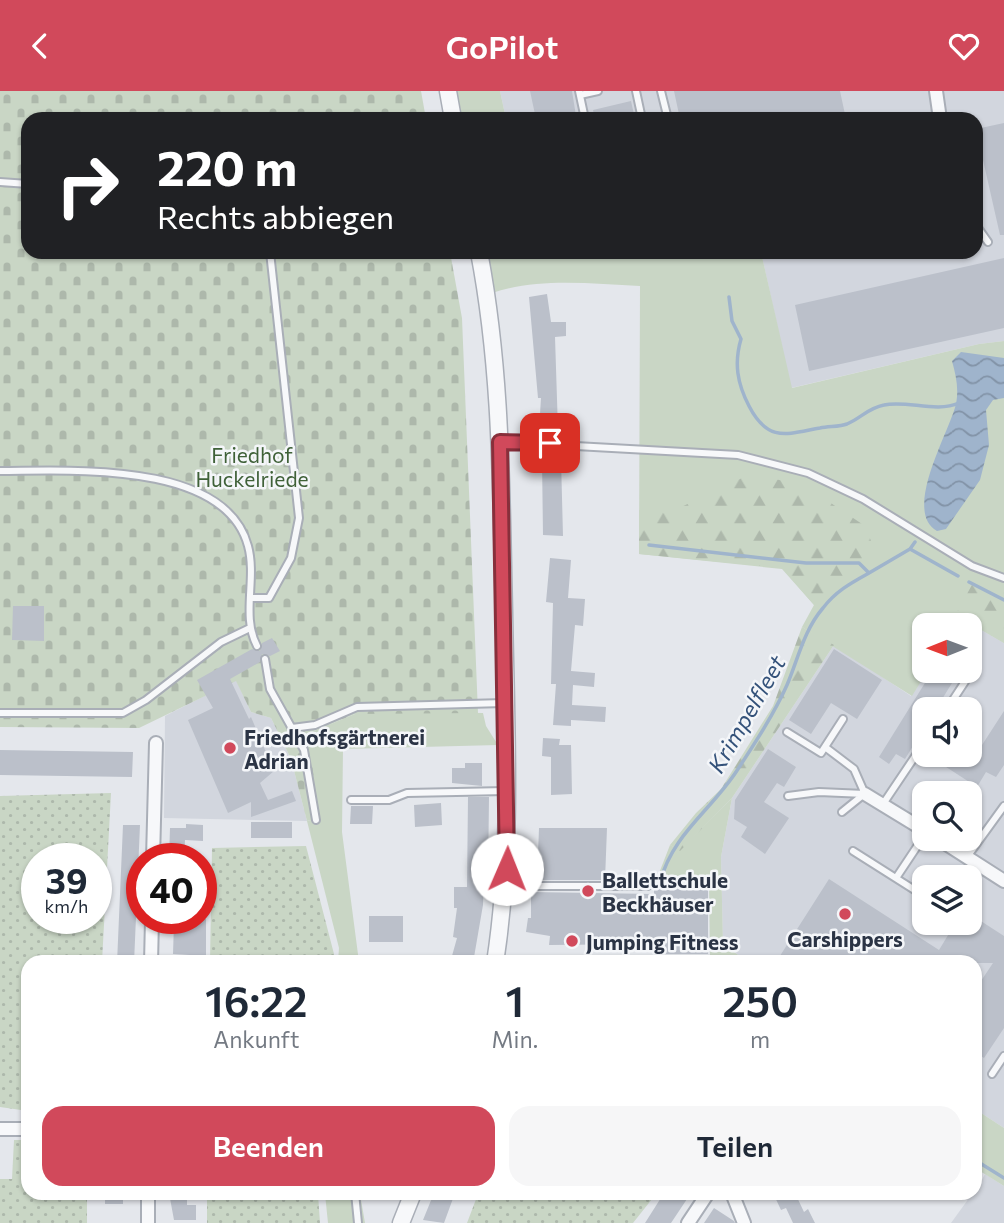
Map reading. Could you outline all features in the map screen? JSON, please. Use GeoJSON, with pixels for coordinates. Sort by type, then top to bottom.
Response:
{"type":"FeatureCollection","features":[{"type":"Feature","properties":{"kind":"street"},"geometry":{"type":"LineString","coordinates":[[447,91],[452,112]]}},
{"type":"Feature","properties":{"kind":"street"},"geometry":{"type":"LineString","coordinates":[[936,91],[939,112]]}},
{"type":"Feature","properties":{"kind":"street"},"geometry":{"type":"LineString","coordinates":[[480,259],[494,339],[500,442],[506,703],[506,886],[496,955]]}},
{"type":"Feature","properties":{"kind":"street"},"geometry":{"type":"LineString","coordinates":[[153,843],[156,743]]}},
{"type":"Feature","properties":{"kind":"street"},"geometry":{"type":"LineString","coordinates":[[865,794],[912,822]]}},
{"type":"Feature","properties":{"kind":"street"},"geometry":{"type":"LineString","coordinates":[[958,851],[1004,881]]}},
{"type":"Feature","properties":{"kind":"street"},"geometry":{"type":"LineString","coordinates":[[151,955],[152,934]]}},
{"type":"Feature","properties":{"kind":"street"},"geometry":{"type":"LineString","coordinates":[[0,1129],[21,1129]]}},
{"type":"Feature","properties":{"kind":"street"},"geometry":{"type":"LineString","coordinates":[[148,1200],[148,1223]]}},
{"type":"Feature","properties":{"kind":"street"},"geometry":{"type":"LineString","coordinates":[[401,1223],[410,1200]]}},
{"type":"Feature","properties":{"kind":"street"},"geometry":{"type":"LineString","coordinates":[[688,1223],[703,1200]]}},
{"type":"Feature","properties":{"kind":"street"},"geometry":{"type":"LineString","coordinates":[[735,1200],[744,1223]]}},
{"type":"Feature","properties":{"kind":"lane"},"geometry":{"type":"LineString","coordinates":[[583,112],[579,93],[598,91]]}},
{"type":"Feature","properties":{"kind":"lane"},"geometry":{"type":"LineString","coordinates":[[636,91],[640,112]]}},
{"type":"Feature","properties":{"kind":"lane"},"geometry":{"type":"LineString","coordinates":[[661,91],[666,112]]}},
{"type":"Feature","properties":{"kind":"lane"},"geometry":{"type":"LineString","coordinates":[[0,182],[21,184]]}},
{"type":"Feature","properties":{"kind":"lane"},"geometry":{"type":"LineString","coordinates":[[983,235],[988,242]]}},
{"type":"Feature","properties":{"kind":"lane"},"geometry":{"type":"LineString","coordinates":[[251,598],[269,598],[291,558],[299,523],[271,259]]}},
{"type":"Feature","properties":{"kind":"lane"},"geometry":{"type":"LineString","coordinates":[[500,442],[738,455],[808,473],[863,499],[972,566],[1004,578]]}},
{"type":"Feature","properties":{"kind":"lane"},"geometry":{"type":"LineString","coordinates":[[0,471],[121,472],[154,477],[186,488],[222,507],[240,524],[252,569],[250,628],[257,646]]}},
{"type":"Feature","properties":{"kind":"lane"},"geometry":{"type":"LineString","coordinates":[[0,713],[123,713],[146,700],[221,642],[250,628]]}},
{"type":"Feature","properties":{"kind":"lane"},"geometry":{"type":"LineString","coordinates":[[265,659],[270,689],[304,750],[316,820]]}},
{"type":"Feature","properties":{"kind":"lane"},"geometry":{"type":"LineString","coordinates":[[292,728],[315,725],[357,707],[506,703]]}},
{"type":"Feature","properties":{"kind":"lane"},"geometry":{"type":"LineString","coordinates":[[787,732],[821,753],[843,719]]}},
{"type":"Feature","properties":{"kind":"lane"},"geometry":{"type":"LineString","coordinates":[[825,747],[854,769],[865,794]]}},
{"type":"Feature","properties":{"kind":"lane"},"geometry":{"type":"LineString","coordinates":[[883,804],[912,761]]}},
{"type":"Feature","properties":{"kind":"lane"},"geometry":{"type":"LineString","coordinates":[[351,800],[389,800],[407,793],[508,791]]}},
{"type":"Feature","properties":{"kind":"lane"},"geometry":{"type":"LineString","coordinates":[[788,796],[820,792],[865,794]]}},
{"type":"Feature","properties":{"kind":"lane"},"geometry":{"type":"LineString","coordinates":[[842,812],[865,794]]}},
{"type":"Feature","properties":{"kind":"lane"},"geometry":{"type":"LineString","coordinates":[[967,857],[1004,806]]}},
{"type":"Feature","properties":{"kind":"lane"},"geometry":{"type":"LineString","coordinates":[[853,851],[912,888]]}},
{"type":"Feature","properties":{"kind":"lane"},"geometry":{"type":"LineString","coordinates":[[896,878],[914,851]]}},
{"type":"Feature","properties":{"kind":"lane"},"geometry":{"type":"LineString","coordinates":[[506,886],[648,886]]}},
{"type":"Feature","properties":{"kind":"lane"},"geometry":{"type":"LineString","coordinates":[[992,1074],[1004,1056]]}},
{"type":"Feature","properties":{"kind":"lane"},"geometry":{"type":"LineString","coordinates":[[356,1200],[358,1223]]}},
{"type":"Feature","properties":{"kind":"shaded area"},"geometry":{"type":"Polygon","coordinates":[[[500,91],[1004,91],[1004,341],[979,344],[791,388],[763,259],[983,259],[983,112],[504,112],[500,91]]]}},
{"type":"Feature","properties":{"kind":"shaded area"},"geometry":{"type":"Polygon","coordinates":[[[982,630],[1004,643],[1004,1128],[982,1114],[982,955],[738,955],[723,944],[721,857],[732,798],[834,645],[911,696],[920,683],[982,683],[982,630]]]}},
{"type":"Feature","properties":{"kind":"shaded area"},"geometry":{"type":"Polygon","coordinates":[[[236,680],[251,712],[271,718],[291,759],[307,821],[164,818],[165,716],[236,680]]]}},
{"type":"Feature","properties":{"kind":"shaded area"},"geometry":{"type":"Polygon","coordinates":[[[985,1174],[1004,1186],[1004,1223],[951,1223],[968,1200],[982,1200],[982,1180],[985,1174]]]}},
{"type":"Feature","properties":{"kind":"green space","name":"Friedhof Huckelriede"},"geometry":{"type":"Polygon","coordinates":[[[0,91],[421,91],[425,112],[21,112],[21,259],[451,259],[462,318],[478,713],[355,714],[304,735],[310,748],[319,818],[307,821],[291,759],[271,718],[251,712],[236,681],[139,728],[0,727],[0,91]]]}},
{"type":"Feature","properties":{"kind":"green space"},"geometry":{"type":"Polygon","coordinates":[[[453,91],[500,91],[504,112],[458,112],[453,91]]]}},
{"type":"Feature","properties":{"kind":"green space"},"geometry":{"type":"Polygon","coordinates":[[[486,259],[763,259],[792,388],[979,344],[1004,341],[1004,643],[982,630],[982,613],[912,613],[912,683],[920,683],[912,696],[802,627],[814,605],[782,569],[639,554],[640,286],[547,283],[492,293],[486,259]]]}},
{"type":"Feature","properties":{"kind":"green space"},"geometry":{"type":"Polygon","coordinates":[[[750,474],[804,485],[865,526],[879,561],[825,595],[814,605],[782,568],[639,554],[639,510],[673,511],[750,474]]]}},
{"type":"Feature","properties":{"kind":"green space"},"geometry":{"type":"Polygon","coordinates":[[[978,574],[1004,586],[1004,643],[982,630],[982,613],[957,612],[978,574]]]}},
{"type":"Feature","properties":{"kind":"green space"},"geometry":{"type":"Polygon","coordinates":[[[802,627],[834,645],[732,798],[680,851],[670,845],[696,813],[721,789],[773,706],[802,627]]]}},
{"type":"Feature","properties":{"kind":"green space"},"geometry":{"type":"Polygon","coordinates":[[[483,713],[486,726],[498,745],[343,749],[342,832],[358,955],[338,955],[307,821],[318,818],[304,735],[355,714],[483,713]]]}},
{"type":"Feature","properties":{"kind":"green space"},"geometry":{"type":"Polygon","coordinates":[[[111,793],[108,843],[21,843],[21,934],[103,934],[102,955],[21,955],[21,1110],[0,1107],[0,796],[111,793]]]}},
{"type":"Feature","properties":{"kind":"green space"},"geometry":{"type":"Polygon","coordinates":[[[732,798],[721,857],[723,944],[738,955],[710,955],[709,882],[656,881],[670,845],[680,850],[732,798]]]}},
{"type":"Feature","properties":{"kind":"green space"},"geometry":{"type":"Polygon","coordinates":[[[306,846],[334,955],[210,955],[210,934],[217,934],[217,848],[306,846]]]}},
{"type":"Feature","properties":{"kind":"green space"},"geometry":{"type":"Polygon","coordinates":[[[982,1114],[1004,1128],[1004,1186],[982,1172],[982,1114]]]}},
{"type":"Feature","properties":{"kind":"green space"},"geometry":{"type":"Polygon","coordinates":[[[14,1140],[21,1140],[21,1200],[87,1200],[87,1223],[0,1223],[0,1179],[12,1179],[14,1140]]]}},
{"type":"Feature","properties":{"kind":"green space"},"geometry":{"type":"Polygon","coordinates":[[[207,1200],[318,1200],[320,1223],[207,1223],[207,1200]]]}},
{"type":"Feature","properties":{"kind":"green space"},"geometry":{"type":"Polygon","coordinates":[[[326,1200],[361,1200],[365,1223],[328,1223],[326,1200]]]}},
{"type":"Feature","properties":{"kind":"green space"},"geometry":{"type":"Polygon","coordinates":[[[475,1200],[651,1200],[633,1223],[467,1223],[475,1200]]]}},
{"type":"Feature","properties":{"kind":"water"},"geometry":{"type":"Polygon","coordinates":[[[961,352],[1004,358],[1004,398],[993,400],[986,410],[989,445],[980,480],[946,529],[937,531],[927,521],[924,507],[926,490],[956,404],[957,382],[952,361],[961,352]]]}},
{"type":"Feature","properties":{"kind":"building"},"geometry":{"type":"Polygon","coordinates":[[[530,91],[572,91],[575,112],[534,112],[530,91]]]}},
{"type":"Feature","properties":{"kind":"building"},"geometry":{"type":"Polygon","coordinates":[[[674,91],[840,91],[844,112],[678,112],[674,91]]]}},
{"type":"Feature","properties":{"kind":"building"},"geometry":{"type":"Polygon","coordinates":[[[631,101],[633,112],[593,112],[631,101]]]}},
{"type":"Feature","properties":{"kind":"building"},"geometry":{"type":"Polygon","coordinates":[[[1004,123],[1004,235],[1000,235],[983,160],[983,128],[1004,123]]]}},
{"type":"Feature","properties":{"kind":"building"},"geometry":{"type":"Polygon","coordinates":[[[1004,258],[1004,328],[809,371],[795,305],[1004,258]]]}},
{"type":"Feature","properties":{"kind":"building"},"geometry":{"type":"Polygon","coordinates":[[[547,294],[551,322],[566,322],[566,336],[555,337],[558,430],[539,430],[541,398],[538,398],[529,297],[547,294]]]}},
{"type":"Feature","properties":{"kind":"building"},"geometry":{"type":"Polygon","coordinates":[[[542,459],[561,459],[563,536],[543,535],[542,459]]]}},
{"type":"Feature","properties":{"kind":"building"},"geometry":{"type":"Polygon","coordinates":[[[550,558],[571,560],[568,598],[585,599],[583,626],[575,625],[571,671],[595,673],[594,687],[573,685],[572,705],[606,707],[605,722],[571,720],[571,726],[553,725],[556,684],[551,684],[553,603],[546,602],[550,558]]]}},
{"type":"Feature","properties":{"kind":"building"},"geometry":{"type":"Polygon","coordinates":[[[13,606],[44,606],[44,641],[12,640],[13,606]]]}},
{"type":"Feature","properties":{"kind":"building"},"geometry":{"type":"Polygon","coordinates":[[[272,638],[280,651],[270,656],[262,654],[260,662],[230,679],[249,719],[251,717],[274,771],[260,783],[268,800],[292,791],[296,801],[251,817],[251,802],[228,813],[188,720],[213,708],[197,680],[252,649],[260,651],[262,643],[272,638]]]}},
{"type":"Feature","properties":{"kind":"building"},"geometry":{"type":"Polygon","coordinates":[[[834,649],[882,680],[857,719],[831,703],[811,734],[789,720],[834,649]]]}},
{"type":"Feature","properties":{"kind":"building"},"geometry":{"type":"Polygon","coordinates":[[[925,683],[952,683],[943,697],[916,697],[925,683]]]}},
{"type":"Feature","properties":{"kind":"building"},"geometry":{"type":"Polygon","coordinates":[[[912,704],[912,748],[905,759],[896,754],[889,764],[879,757],[912,704]]]}},
{"type":"Feature","properties":{"kind":"building"},"geometry":{"type":"Polygon","coordinates":[[[1004,711],[1004,765],[996,777],[986,772],[981,781],[968,781],[946,767],[982,767],[982,745],[1004,711]]]}},
{"type":"Feature","properties":{"kind":"building"},"geometry":{"type":"Polygon","coordinates":[[[543,738],[560,739],[559,745],[571,745],[572,794],[551,795],[551,757],[542,756],[543,738]]]}},
{"type":"Feature","properties":{"kind":"building"},"geometry":{"type":"Polygon","coordinates":[[[768,749],[796,767],[784,787],[777,783],[764,802],[789,818],[765,854],[741,837],[747,827],[734,819],[735,800],[768,749]]]}},
{"type":"Feature","properties":{"kind":"building"},"geometry":{"type":"Polygon","coordinates":[[[0,750],[133,752],[132,777],[0,775],[0,750]]]}},
{"type":"Feature","properties":{"kind":"building"},"geometry":{"type":"Polygon","coordinates":[[[465,763],[482,763],[482,786],[452,783],[452,768],[465,768],[465,763]]]}},
{"type":"Feature","properties":{"kind":"building"},"geometry":{"type":"Polygon","coordinates":[[[468,797],[489,797],[488,878],[484,878],[483,905],[474,955],[452,955],[457,938],[453,937],[457,908],[454,908],[454,887],[467,887],[468,797]]]}},
{"type":"Feature","properties":{"kind":"building"},"geometry":{"type":"Polygon","coordinates":[[[441,803],[442,825],[415,827],[414,805],[441,803]]]}},
{"type":"Feature","properties":{"kind":"building"},"geometry":{"type":"Polygon","coordinates":[[[351,806],[373,806],[372,824],[350,824],[351,806]]]}},
{"type":"Feature","properties":{"kind":"building"},"geometry":{"type":"Polygon","coordinates":[[[251,822],[292,822],[292,838],[251,838],[251,822]]]}},
{"type":"Feature","properties":{"kind":"building"},"geometry":{"type":"Polygon","coordinates":[[[186,824],[203,825],[203,841],[170,843],[170,828],[186,828],[186,824]]]}},
{"type":"Feature","properties":{"kind":"building"},"geometry":{"type":"Polygon","coordinates":[[[123,825],[140,825],[139,843],[126,843],[126,934],[135,934],[134,955],[117,955],[123,825]]]}},
{"type":"Feature","properties":{"kind":"building"},"geometry":{"type":"Polygon","coordinates":[[[539,828],[607,828],[605,880],[537,880],[539,828]]]}},
{"type":"Feature","properties":{"kind":"building","name":"Carshippers"},"geometry":{"type":"Polygon","coordinates":[[[829,879],[939,950],[948,935],[982,935],[982,922],[1004,936],[1004,1028],[984,1058],[982,980],[993,963],[982,963],[982,955],[781,955],[829,879]]]}},
{"type":"Feature","properties":{"kind":"building"},"geometry":{"type":"Polygon","coordinates":[[[654,885],[708,885],[708,954],[654,954],[654,944],[549,945],[550,936],[526,932],[528,918],[531,918],[531,892],[654,894],[654,885]]]}},
{"type":"Feature","properties":{"kind":"building"},"geometry":{"type":"Polygon","coordinates":[[[369,916],[403,916],[403,942],[369,942],[369,916]]]}},
{"type":"Feature","properties":{"kind":"building"},"geometry":{"type":"Polygon","coordinates":[[[174,934],[206,934],[206,955],[173,954],[174,934]]]}},
{"type":"Feature","properties":{"kind":"building"},"geometry":{"type":"Polygon","coordinates":[[[105,1200],[123,1200],[123,1204],[105,1204],[105,1200]]]}},
{"type":"Feature","properties":{"kind":"building"},"geometry":{"type":"Polygon","coordinates":[[[170,1200],[187,1200],[187,1205],[196,1205],[196,1220],[174,1220],[170,1200]]]}},
{"type":"Feature","properties":{"kind":"building"},"geometry":{"type":"Polygon","coordinates":[[[431,1200],[452,1200],[444,1223],[423,1220],[431,1200]]]}},
{"type":"Feature","properties":{"kind":"building"},"geometry":{"type":"Polygon","coordinates":[[[660,1200],[686,1200],[671,1223],[645,1223],[660,1200]]]}},
{"type":"Feature","properties":{"kind":"building"},"geometry":{"type":"Polygon","coordinates":[[[776,1200],[798,1200],[804,1212],[808,1209],[815,1223],[793,1223],[786,1208],[781,1210],[776,1200]]]}},
{"type":"Feature","properties":{"kind":"building"},"geometry":{"type":"Polygon","coordinates":[[[714,1208],[734,1221],[735,1223],[704,1223],[714,1208]]]}},
{"type":"Feature","properties":{"kind":"waterway"},"geometry":{"type":"LineString","coordinates":[[729,297],[732,321],[741,339],[737,365],[742,389],[756,418],[771,431],[788,433],[844,425],[873,408],[884,405],[941,407],[959,403]]}},
{"type":"Feature","properties":{"kind":"waterway"},"geometry":{"type":"LineString","coordinates":[[649,545],[806,563],[859,563],[869,573],[910,549],[915,542]]}},
{"type":"Feature","properties":{"kind":"waterway"},"geometry":{"type":"LineString","coordinates":[[910,549],[958,576]]}},
{"type":"Feature","properties":{"kind":"waterway","name":"Krimpelfleet"},"geometry":{"type":"LineString","coordinates":[[660,882],[674,849],[728,784],[764,728],[787,685],[806,635],[816,617],[839,592],[869,573]]}},
{"type":"Feature","properties":{"kind":"waterway"},"geometry":{"type":"LineString","coordinates":[[969,582],[1004,600]]}},
{"type":"Feature","properties":{"kind":"waterway","name":"Krimpelfleet"},"geometry":{"type":"LineString","coordinates":[[982,1164],[1004,1178]]}},
{"type":"Feature","properties":{"kind":"place","name":"Friedhofsgärtnerei Adrian"},"geometry":{"type":"Point","coordinates":[230,748]}},
{"type":"Feature","properties":{"kind":"place","name":"Ballettschule Beckhäuser"},"geometry":{"type":"Point","coordinates":[588,891]}},
{"type":"Feature","properties":{"kind":"place","name":"Carshippers"},"geometry":{"type":"Point","coordinates":[845,914]}},
{"type":"Feature","properties":{"kind":"place","name":"Jumping Fitness"},"geometry":{"type":"Point","coordinates":[572,941]}},
{"type":"Feature","properties":{"kind":"route"},"geometry":{"type":"LineString","coordinates":[[507,869],[500,442],[550,443]]}}]}
